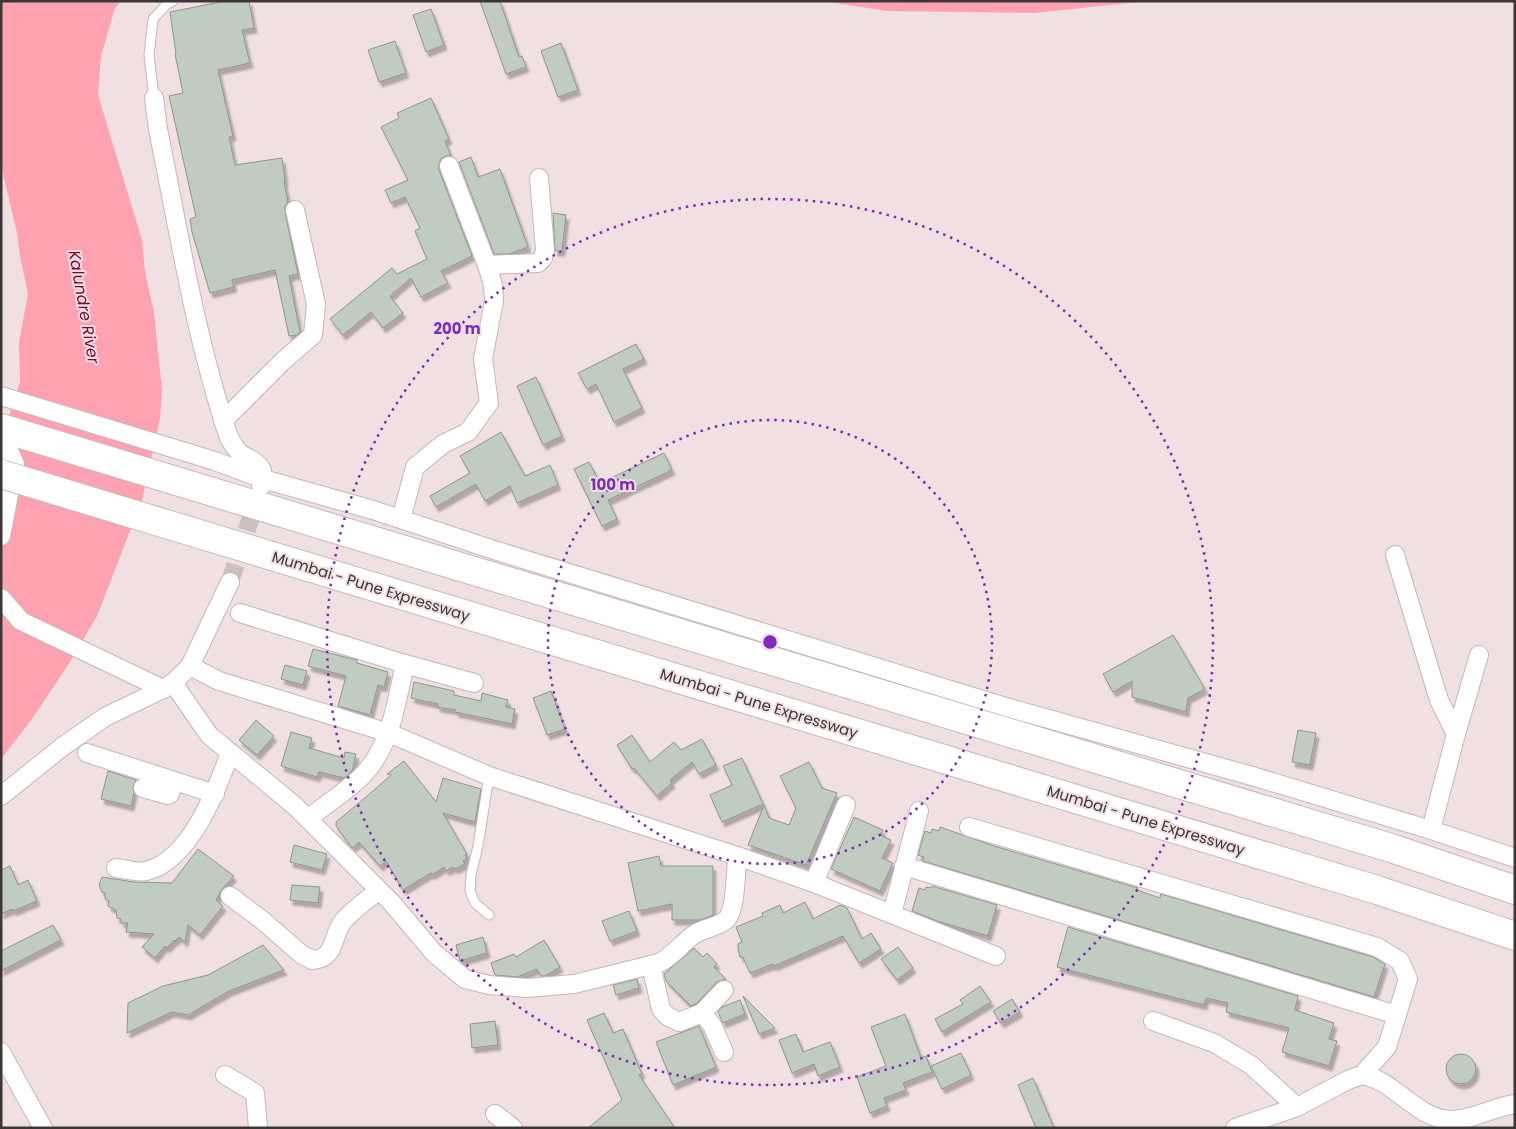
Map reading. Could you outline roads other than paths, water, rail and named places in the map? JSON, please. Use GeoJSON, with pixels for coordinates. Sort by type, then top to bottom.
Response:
{"type":"FeatureCollection","features":[{"type":"Feature","properties":{"kind":"highway"},"geometry":{"type":"LineString","coordinates":[[1,428],[1390,848],[1515,890]]}},
{"type":"Feature","properties":{"kind":"highway","name":"Mumbai - Pune Expressway"},"geometry":{"type":"LineString","coordinates":[[1,474],[1377,890],[1515,936]]}},
{"type":"Feature","properties":{"kind":"street"},"geometry":{"type":"LineString","coordinates":[[154,98],[158,129],[203,354],[230,441],[240,453],[260,466],[261,484]]}},
{"type":"Feature","properties":{"kind":"street"},"geometry":{"type":"LineString","coordinates":[[401,520],[415,468],[443,444],[468,432],[489,403],[483,359],[494,301],[493,284],[448,166]]}},
{"type":"Feature","properties":{"kind":"street"},"geometry":{"type":"LineString","coordinates":[[487,265],[538,263],[543,258],[545,250],[539,178]]}},
{"type":"Feature","properties":{"kind":"street"},"geometry":{"type":"LineString","coordinates":[[223,421],[283,361],[313,335],[316,304],[296,210]]}},
{"type":"Feature","properties":{"kind":"street"},"geometry":{"type":"LineString","coordinates":[[1,396],[214,461],[261,484],[401,520],[1006,707],[1431,830],[1515,858]]}},
{"type":"Feature","properties":{"kind":"street"},"geometry":{"type":"LineString","coordinates":[[1,432],[14,464],[1,536]]}},
{"type":"Feature","properties":{"kind":"street"},"geometry":{"type":"LineString","coordinates":[[1395,555],[1439,700],[1456,734]]}},
{"type":"Feature","properties":{"kind":"street"},"geometry":{"type":"LineString","coordinates":[[1,796],[62,747],[106,717],[168,686],[190,666],[230,582]]}},
{"type":"Feature","properties":{"kind":"street"},"geometry":{"type":"LineString","coordinates":[[1,598],[21,620],[168,686],[209,735],[295,806],[390,902],[434,953],[465,979],[489,985],[527,988],[574,984],[651,965],[670,957],[696,933],[727,920],[733,902],[737,856]]}},
{"type":"Feature","properties":{"kind":"street"},"geometry":{"type":"LineString","coordinates":[[240,614],[474,683]]}},
{"type":"Feature","properties":{"kind":"street"},"geometry":{"type":"LineString","coordinates":[[1431,830],[1479,655]]}},
{"type":"Feature","properties":{"kind":"street"},"geometry":{"type":"LineString","coordinates":[[308,820],[360,779],[373,763],[389,733],[405,664]]}},
{"type":"Feature","properties":{"kind":"street"},"geometry":{"type":"LineString","coordinates":[[190,666],[219,681],[389,733],[489,776],[737,856],[814,883],[996,956]]}},
{"type":"Feature","properties":{"kind":"street"},"geometry":{"type":"LineString","coordinates":[[87,753],[215,794]]}},
{"type":"Feature","properties":{"kind":"street"},"geometry":{"type":"LineString","coordinates":[[116,868],[145,871],[163,864],[181,847],[198,825],[215,794],[230,753]]}},
{"type":"Feature","properties":{"kind":"street"},"geometry":{"type":"LineString","coordinates":[[143,788],[168,795],[170,794],[173,780]]}},
{"type":"Feature","properties":{"kind":"street"},"geometry":{"type":"LineString","coordinates":[[814,883],[846,805]]}},
{"type":"Feature","properties":{"kind":"street"},"geometry":{"type":"LineString","coordinates":[[892,914],[919,811]]}},
{"type":"Feature","properties":{"kind":"street"},"geometry":{"type":"LineString","coordinates":[[970,827],[1377,947],[1400,961],[1408,979],[1387,1047],[1362,1075],[1348,1080],[1297,1106],[1235,1128]]}},
{"type":"Feature","properties":{"kind":"street"},"geometry":{"type":"LineString","coordinates":[[904,866],[1397,1015]]}},
{"type":"Feature","properties":{"kind":"street"},"geometry":{"type":"LineString","coordinates":[[230,896],[262,920],[301,954],[312,960],[325,957],[331,951],[338,930],[344,920],[378,891]]}},
{"type":"Feature","properties":{"kind":"street"},"geometry":{"type":"LineString","coordinates":[[651,965],[661,1009],[667,1016],[679,1022],[702,1013],[724,990]]}},
{"type":"Feature","properties":{"kind":"street"},"geometry":{"type":"LineString","coordinates":[[702,1013],[712,1025],[724,1052]]}},
{"type":"Feature","properties":{"kind":"street"},"geometry":{"type":"LineString","coordinates":[[1153,1021],[1214,1043],[1243,1060],[1297,1106]]}},
{"type":"Feature","properties":{"kind":"street"},"geometry":{"type":"LineString","coordinates":[[1,1052],[43,1128]]}},
{"type":"Feature","properties":{"kind":"street"},"geometry":{"type":"LineString","coordinates":[[225,1075],[255,1093],[258,1128]]}},
{"type":"Feature","properties":{"kind":"street"},"geometry":{"type":"LineString","coordinates":[[1362,1075],[1373,1077],[1426,1113],[1449,1120],[1461,1119],[1515,1104]]}},
{"type":"Feature","properties":{"kind":"street"},"geometry":{"type":"LineString","coordinates":[[495,1114],[513,1128]]}},
{"type":"Feature","properties":{"kind":"lane"},"geometry":{"type":"LineString","coordinates":[[154,98],[149,55],[153,19],[167,4],[173,1]]}},
{"type":"Feature","properties":{"kind":"lane"},"geometry":{"type":"LineString","coordinates":[[489,776],[478,846],[471,874],[470,891],[476,903],[489,915]]}},
{"type":"Feature","properties":{"kind":"water","name":"Kalundre River"},"geometry":{"type":"Polygon","coordinates":[[[1,1],[121,1],[115,8],[101,56],[98,95],[142,240],[145,272],[154,313],[162,390],[160,418],[142,500],[97,616],[70,662],[32,719],[1,759],[1,441],[20,382],[19,342],[28,294],[17,233],[1,165],[1,1]]]}},
{"type":"Feature","properties":{"kind":"water"},"geometry":{"type":"Polygon","coordinates":[[[823,1],[1148,1],[1034,13],[887,11],[823,1]]]}},
{"type":"Feature","properties":{"kind":"tunnel"},"geometry":{"type":"LineString","coordinates":[[230,582],[258,495]]}}]}
